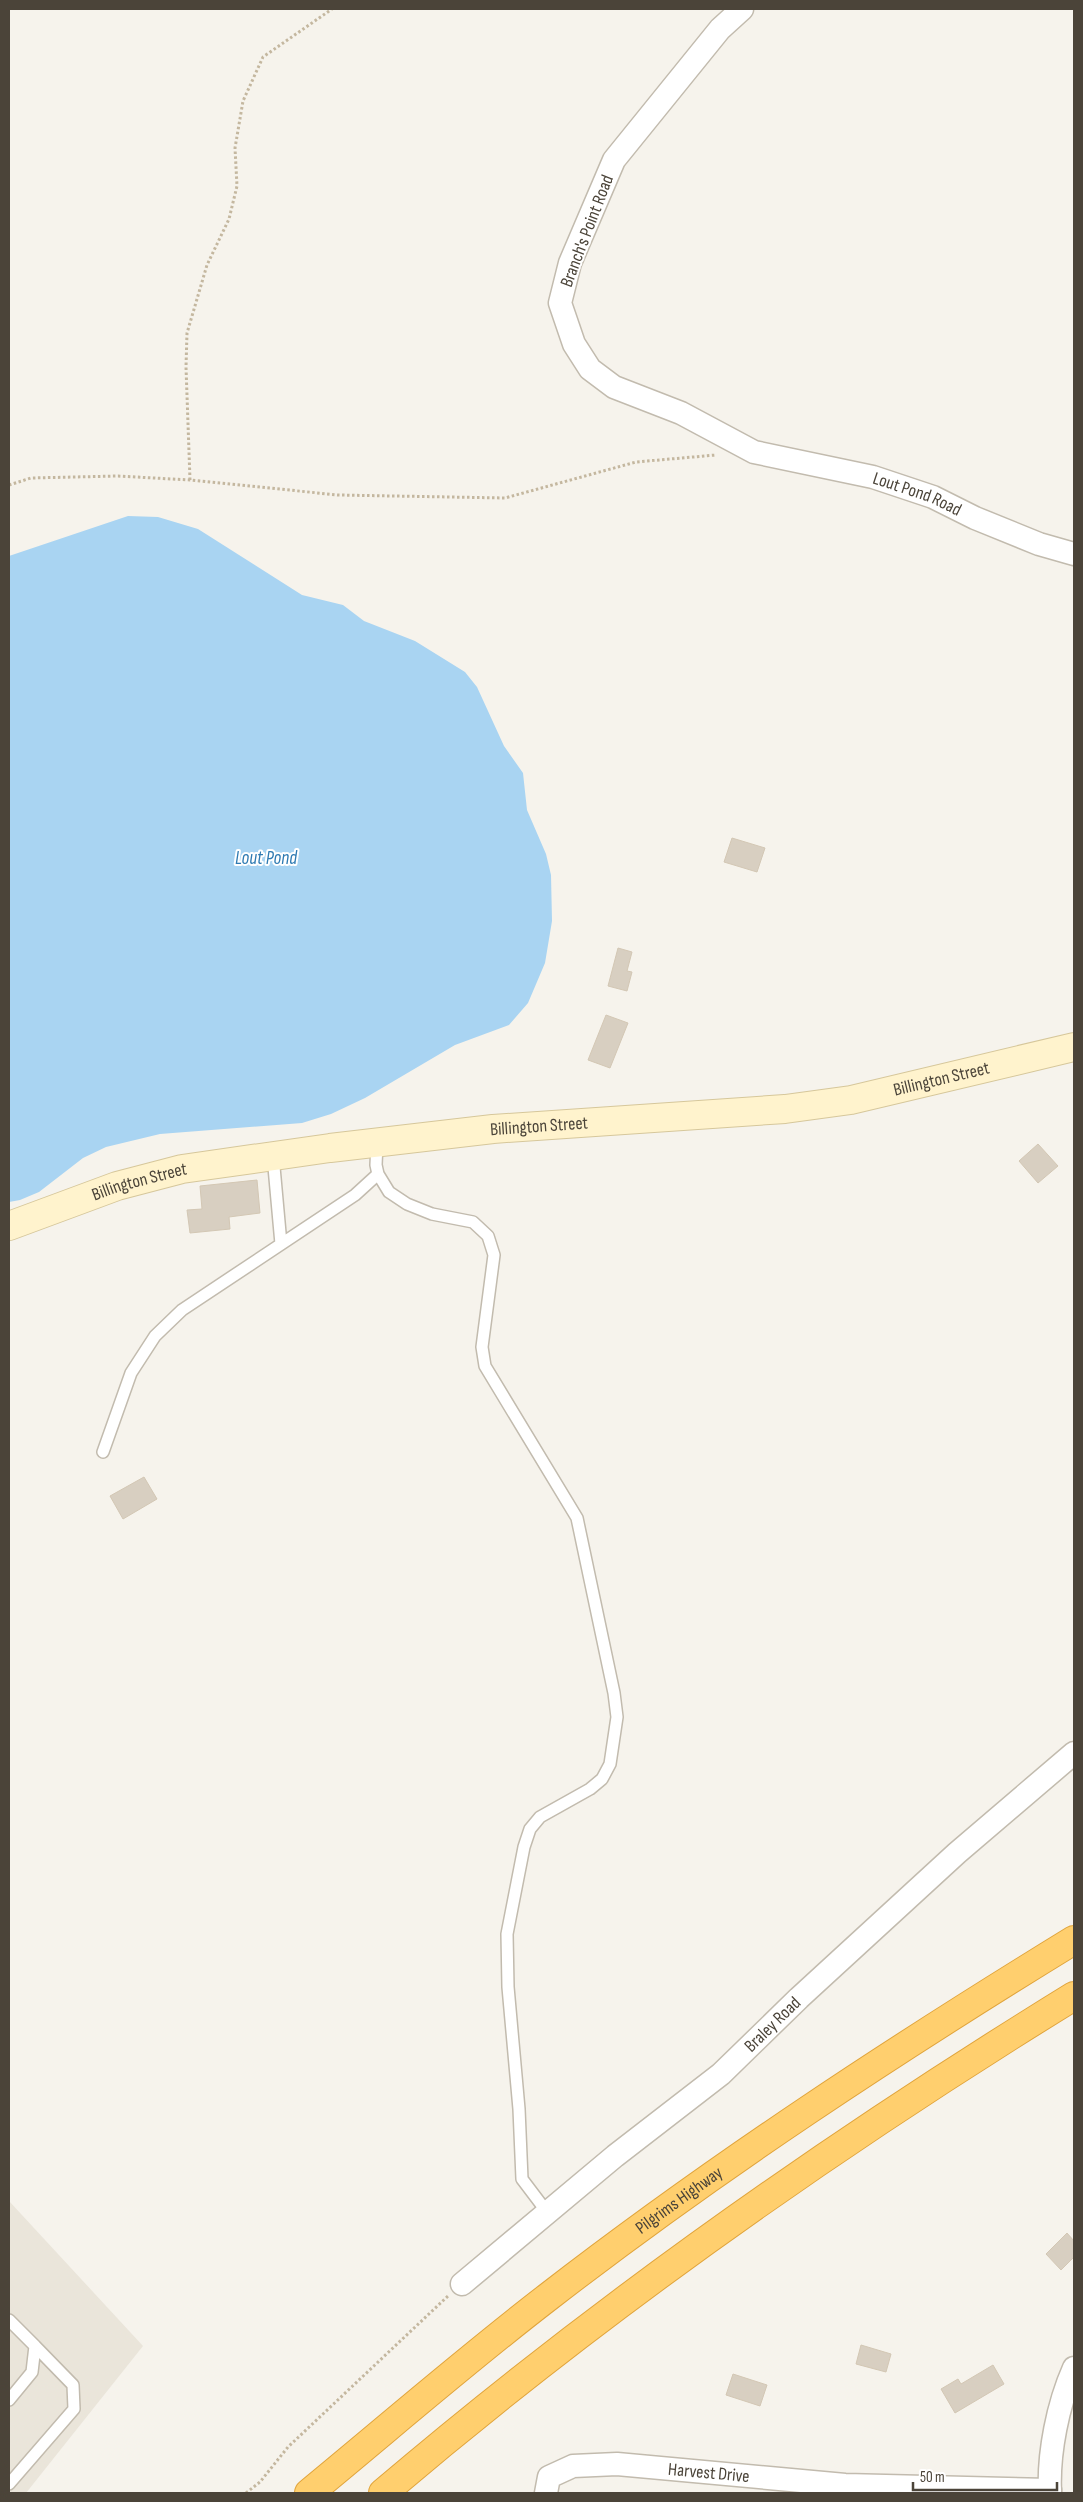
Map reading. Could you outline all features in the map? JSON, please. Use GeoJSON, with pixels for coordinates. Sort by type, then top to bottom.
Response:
{"type":"FeatureCollection","features":[{"type":"Feature","properties":{"kind":"highway","name":"Pilgrims Highway"},"geometry":{"type":"LineString","coordinates":[[308,2493],[547,2297],[670,2207],[813,2105],[953,2014],[1074,1940]]}},
{"type":"Feature","properties":{"kind":"highway"},"geometry":{"type":"LineString","coordinates":[[383,2493],[525,2377],[739,2215],[860,2132],[1074,1996]]}},
{"type":"Feature","properties":{"kind":"street","name":"Branch's Point Road"},"geometry":{"type":"LineString","coordinates":[[742,9],[720,30],[614,160],[570,263],[560,303],[574,344],[590,369],[614,387],[681,413],[754,452]]}},
{"type":"Feature","properties":{"kind":"street","name":"Lout Pond Road"},"geometry":{"type":"LineString","coordinates":[[754,452],[873,477],[933,498],[975,518],[1039,544],[1074,554]]}},
{"type":"Feature","properties":{"kind":"street","name":"Billington Street"},"geometry":{"type":"LineString","coordinates":[[9,1226],[117,1186],[157,1174],[273,1156],[493,1129],[785,1108],[851,1100],[1074,1047]]}},
{"type":"Feature","properties":{"kind":"street","name":"Braley Road"},"geometry":{"type":"LineString","coordinates":[[462,2284],[547,2212],[721,2074],[799,1998],[957,1853],[1074,1753]]}},
{"type":"Feature","properties":{"kind":"street"},"geometry":{"type":"LineString","coordinates":[[1050,2492],[1058,2423],[1074,2368]]}},
{"type":"Feature","properties":{"kind":"street","name":"Harvest Drive"},"geometry":{"type":"LineString","coordinates":[[547,2485],[582,2464],[616,2464],[845,2485],[1050,2492]]}},
{"type":"Feature","properties":{"kind":"lane"},"geometry":{"type":"LineString","coordinates":[[378,1143],[376,1165],[378,1174],[389,1192],[407,1204],[432,1214],[474,1222],[488,1236],[494,1255],[482,1347],[485,1366],[577,1518],[614,1693],[617,1717],[610,1764],[602,1779],[590,1789],[540,1817],[530,1829],[524,1847],[507,1934],[508,1987],[519,2109],[522,2179],[547,2212]]}},
{"type":"Feature","properties":{"kind":"lane"},"geometry":{"type":"LineString","coordinates":[[273,1156],[281,1244]]}},
{"type":"Feature","properties":{"kind":"lane"},"geometry":{"type":"LineString","coordinates":[[103,1452],[131,1373],[155,1336],[182,1310],[355,1195],[378,1174]]}},
{"type":"Feature","properties":{"kind":"lane"},"geometry":{"type":"LineString","coordinates":[[9,2320],[73,2385],[74,2408],[9,2484]]}},
{"type":"Feature","properties":{"kind":"lane"},"geometry":{"type":"LineString","coordinates":[[9,2400],[32,2372],[34,2346]]}},
{"type":"Feature","properties":{"kind":"path"},"geometry":{"type":"LineString","coordinates":[[190,480],[186,367],[187,333],[207,265],[229,219],[237,186],[235,148],[243,101],[262,57],[332,9]]}},
{"type":"Feature","properties":{"kind":"path"},"geometry":{"type":"LineString","coordinates":[[9,485],[31,478],[118,476],[190,480],[338,495],[504,498],[636,462],[754,452]]}},
{"type":"Feature","properties":{"kind":"path"},"geometry":{"type":"LineString","coordinates":[[246,2493],[260,2482],[288,2447],[462,2284]]}},
{"type":"Feature","properties":{"kind":"shaded area"},"geometry":{"type":"Polygon","coordinates":[[[9,2201],[143,2346],[26,2493],[9,2493],[9,2201]]]}},
{"type":"Feature","properties":{"kind":"water","name":"Lout Pond"},"geometry":{"type":"Polygon","coordinates":[[[128,516],[158,517],[198,529],[302,595],[343,605],[364,621],[415,641],[465,672],[477,687],[504,746],[523,773],[527,810],[546,854],[551,875],[552,921],[545,963],[528,1003],[509,1025],[455,1045],[365,1098],[331,1114],[302,1123],[160,1134],[106,1147],[83,1158],[39,1192],[20,1200],[9,1202],[9,556],[128,516]]]}},
{"type":"Feature","properties":{"kind":"building"},"geometry":{"type":"Polygon","coordinates":[[[732,838],[765,848],[757,872],[724,862],[732,838]]]}},
{"type":"Feature","properties":{"kind":"building"},"geometry":{"type":"Polygon","coordinates":[[[618,948],[632,952],[627,971],[632,972],[627,991],[608,986],[618,948]]]}},
{"type":"Feature","properties":{"kind":"building"},"geometry":{"type":"Polygon","coordinates":[[[606,1015],[628,1023],[610,1068],[588,1060],[606,1015]]]}},
{"type":"Feature","properties":{"kind":"building"},"geometry":{"type":"Polygon","coordinates":[[[1038,1144],[1058,1166],[1038,1183],[1019,1161],[1038,1144]]]}},
{"type":"Feature","properties":{"kind":"building"},"geometry":{"type":"Polygon","coordinates":[[[257,1180],[260,1213],[229,1217],[230,1229],[190,1233],[187,1210],[202,1209],[200,1186],[257,1180]]]}},
{"type":"Feature","properties":{"kind":"building"},"geometry":{"type":"Polygon","coordinates":[[[144,1477],[157,1499],[123,1519],[110,1496],[144,1477]]]}},
{"type":"Feature","properties":{"kind":"building"},"geometry":{"type":"Polygon","coordinates":[[[1067,2233],[1074,2241],[1074,2257],[1061,2270],[1046,2254],[1067,2233]]]}},
{"type":"Feature","properties":{"kind":"building"},"geometry":{"type":"Polygon","coordinates":[[[861,2345],[891,2354],[886,2372],[856,2364],[861,2345]]]}},
{"type":"Feature","properties":{"kind":"building"},"geometry":{"type":"Polygon","coordinates":[[[993,2365],[1004,2384],[955,2413],[941,2389],[958,2379],[961,2384],[993,2365]]]}},
{"type":"Feature","properties":{"kind":"building"},"geometry":{"type":"Polygon","coordinates":[[[733,2374],[767,2385],[760,2406],[726,2395],[733,2374]]]}}]}
